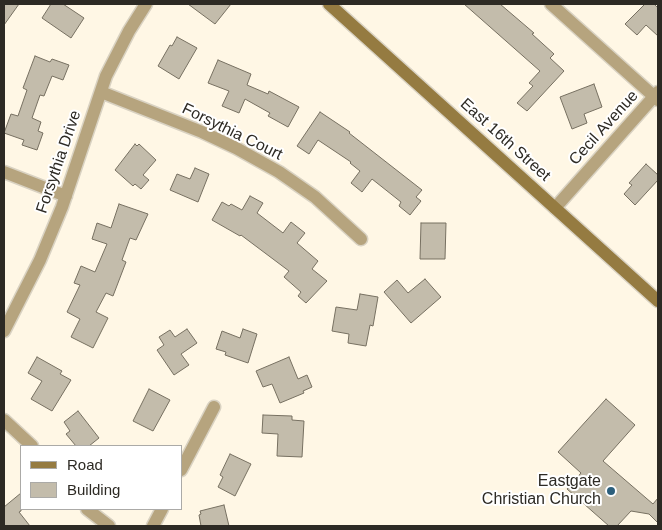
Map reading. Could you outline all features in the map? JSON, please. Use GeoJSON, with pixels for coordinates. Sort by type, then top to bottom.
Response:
{"type":"FeatureCollection","features":[{"type":"Feature","properties":{"kind":"street","name":"East 16th Street"},"geometry":{"type":"LineString","coordinates":[[329,4],[658,301]]}},
{"type":"Feature","properties":{"kind":"street"},"geometry":{"type":"LineString","coordinates":[[551,4],[657,96]]}},
{"type":"Feature","properties":{"kind":"street","name":"Forsythia Drive"},"geometry":{"type":"LineString","coordinates":[[4,331],[40,260],[66,196],[101,92],[140,5]]}},
{"type":"Feature","properties":{"kind":"street","name":"Forsythia Court"},"geometry":{"type":"LineString","coordinates":[[101,92],[202,132],[280,172],[315,197],[362,239]]}},
{"type":"Feature","properties":{"kind":"street","name":"Cecil Avenue"},"geometry":{"type":"LineString","coordinates":[[555,208],[657,96]]}},
{"type":"Feature","properties":{"kind":"street"},"geometry":{"type":"LineString","coordinates":[[4,172],[66,196]]}},
{"type":"Feature","properties":{"kind":"street"},"geometry":{"type":"LineString","coordinates":[[182,468],[214,407]]}},
{"type":"Feature","properties":{"kind":"street"},"geometry":{"type":"LineString","coordinates":[[4,420],[31,445]]}},
{"type":"Feature","properties":{"kind":"street"},"geometry":{"type":"LineString","coordinates":[[88,510],[109,526]]}},
{"type":"Feature","properties":{"kind":"street"},"geometry":{"type":"LineString","coordinates":[[153,526],[161,510]]}},
{"type":"Feature","properties":{"kind":"building"},"geometry":{"type":"Polygon","coordinates":[[[4,4],[19,4],[4,25],[4,4]]]}},
{"type":"Feature","properties":{"kind":"building"},"geometry":{"type":"Polygon","coordinates":[[[51,4],[63,4],[84,18],[71,38],[42,18],[51,4]]]}},
{"type":"Feature","properties":{"kind":"building"},"geometry":{"type":"Polygon","coordinates":[[[188,4],[231,4],[215,24],[188,4]]]}},
{"type":"Feature","properties":{"kind":"building"},"geometry":{"type":"Polygon","coordinates":[[[464,4],[500,4],[534,33],[532,34],[554,54],[550,58],[564,71],[527,111],[517,103],[533,86],[529,83],[540,71],[464,4]]]}},
{"type":"Feature","properties":{"kind":"building"},"geometry":{"type":"Polygon","coordinates":[[[645,4],[654,4],[658,8],[658,36],[646,25],[637,35],[625,24],[645,4]]]}},
{"type":"Feature","properties":{"kind":"building"},"geometry":{"type":"Polygon","coordinates":[[[177,37],[197,48],[179,79],[158,66],[177,37]]]}},
{"type":"Feature","properties":{"kind":"building"},"geometry":{"type":"Polygon","coordinates":[[[35,56],[50,62],[52,59],[69,65],[63,80],[52,76],[44,96],[40,95],[32,118],[41,122],[38,131],[43,133],[37,150],[22,145],[24,140],[4,133],[11,114],[18,116],[27,90],[23,88],[35,56]]]}},
{"type":"Feature","properties":{"kind":"building"},"geometry":{"type":"Polygon","coordinates":[[[218,60],[251,74],[247,85],[268,94],[269,91],[299,107],[288,127],[268,116],[270,113],[245,99],[239,113],[222,106],[229,91],[208,83],[218,60]]]}},
{"type":"Feature","properties":{"kind":"building"},"geometry":{"type":"Polygon","coordinates":[[[594,84],[602,107],[584,114],[587,123],[572,129],[560,97],[594,84]]]}},
{"type":"Feature","properties":{"kind":"building"},"geometry":{"type":"Polygon","coordinates":[[[320,112],[350,132],[422,190],[416,197],[421,201],[410,215],[399,206],[401,202],[372,179],[362,192],[351,183],[360,171],[351,162],[318,140],[309,154],[297,146],[320,112]]]}},
{"type":"Feature","properties":{"kind":"building"},"geometry":{"type":"Polygon","coordinates":[[[135,144],[137,146],[139,144],[156,160],[143,175],[149,180],[141,189],[135,184],[133,186],[115,170],[135,144]]]}},
{"type":"Feature","properties":{"kind":"building"},"geometry":{"type":"Polygon","coordinates":[[[646,164],[658,175],[658,180],[635,205],[624,194],[632,185],[629,183],[646,164]]]}},
{"type":"Feature","properties":{"kind":"building"},"geometry":{"type":"Polygon","coordinates":[[[195,168],[209,174],[198,202],[170,190],[177,174],[190,179],[195,168]]]}},
{"type":"Feature","properties":{"kind":"building"},"geometry":{"type":"Polygon","coordinates":[[[250,196],[263,203],[257,213],[283,233],[291,222],[305,233],[297,243],[318,261],[312,269],[327,281],[306,303],[298,296],[301,292],[284,277],[289,271],[241,235],[212,220],[222,202],[242,210],[250,196]]]}},
{"type":"Feature","properties":{"kind":"building"},"geometry":{"type":"Polygon","coordinates":[[[119,204],[148,214],[136,240],[130,238],[122,260],[126,262],[113,296],[106,293],[96,312],[108,318],[93,348],[71,337],[80,319],[67,312],[80,285],[74,283],[81,266],[95,272],[107,244],[92,239],[97,223],[111,228],[119,204]]]}},
{"type":"Feature","properties":{"kind":"building"},"geometry":{"type":"Polygon","coordinates":[[[421,223],[446,223],[445,259],[420,259],[421,223]]]}},
{"type":"Feature","properties":{"kind":"building"},"geometry":{"type":"Polygon","coordinates":[[[425,279],[441,297],[411,323],[384,292],[397,280],[408,293],[425,279]]]}},
{"type":"Feature","properties":{"kind":"building"},"geometry":{"type":"Polygon","coordinates":[[[360,294],[378,297],[373,326],[370,325],[366,346],[348,343],[349,334],[332,331],[336,307],[357,310],[360,294]]]}},
{"type":"Feature","properties":{"kind":"building"},"geometry":{"type":"Polygon","coordinates":[[[187,329],[197,343],[181,354],[189,365],[174,375],[157,350],[164,345],[159,337],[170,330],[175,337],[187,329]]]}},
{"type":"Feature","properties":{"kind":"building"},"geometry":{"type":"Polygon","coordinates":[[[243,329],[257,334],[248,363],[225,355],[226,352],[216,349],[222,331],[240,338],[243,329]]]}},
{"type":"Feature","properties":{"kind":"building"},"geometry":{"type":"Polygon","coordinates":[[[37,357],[62,371],[60,374],[71,380],[52,411],[31,399],[42,381],[28,373],[37,357]]]}},
{"type":"Feature","properties":{"kind":"building"},"geometry":{"type":"Polygon","coordinates":[[[289,357],[298,379],[307,375],[312,387],[303,391],[304,393],[280,403],[272,384],[263,387],[256,371],[289,357]]]}},
{"type":"Feature","properties":{"kind":"building"},"geometry":{"type":"Polygon","coordinates":[[[149,389],[170,400],[153,431],[133,421],[149,389]]]}},
{"type":"Feature","properties":{"kind":"building"},"geometry":{"type":"Polygon","coordinates":[[[606,399],[635,425],[603,461],[653,504],[658,498],[658,523],[649,514],[631,511],[617,526],[609,526],[567,489],[581,473],[558,452],[606,399]]]}},
{"type":"Feature","properties":{"kind":"building"},"geometry":{"type":"Polygon","coordinates":[[[78,411],[99,438],[90,445],[75,445],[66,434],[70,431],[64,422],[78,411]]]}},
{"type":"Feature","properties":{"kind":"building"},"geometry":{"type":"Polygon","coordinates":[[[263,415],[292,416],[292,420],[304,421],[302,457],[277,456],[278,434],[262,433],[263,415]]]}},
{"type":"Feature","properties":{"kind":"building"},"geometry":{"type":"Polygon","coordinates":[[[230,454],[251,464],[235,496],[218,487],[223,477],[220,475],[230,454]]]}},
{"type":"Feature","properties":{"kind":"building"},"geometry":{"type":"Polygon","coordinates":[[[20,494],[21,511],[19,512],[30,526],[4,526],[4,507],[20,494]]]}},
{"type":"Feature","properties":{"kind":"building"},"geometry":{"type":"Polygon","coordinates":[[[224,505],[229,526],[201,526],[200,511],[224,505]]]}},
{"type":"Feature","properties":{"kind":"place","name":"Eastgate Christian Church"},"geometry":{"type":"Point","coordinates":[611,491]}}]}
